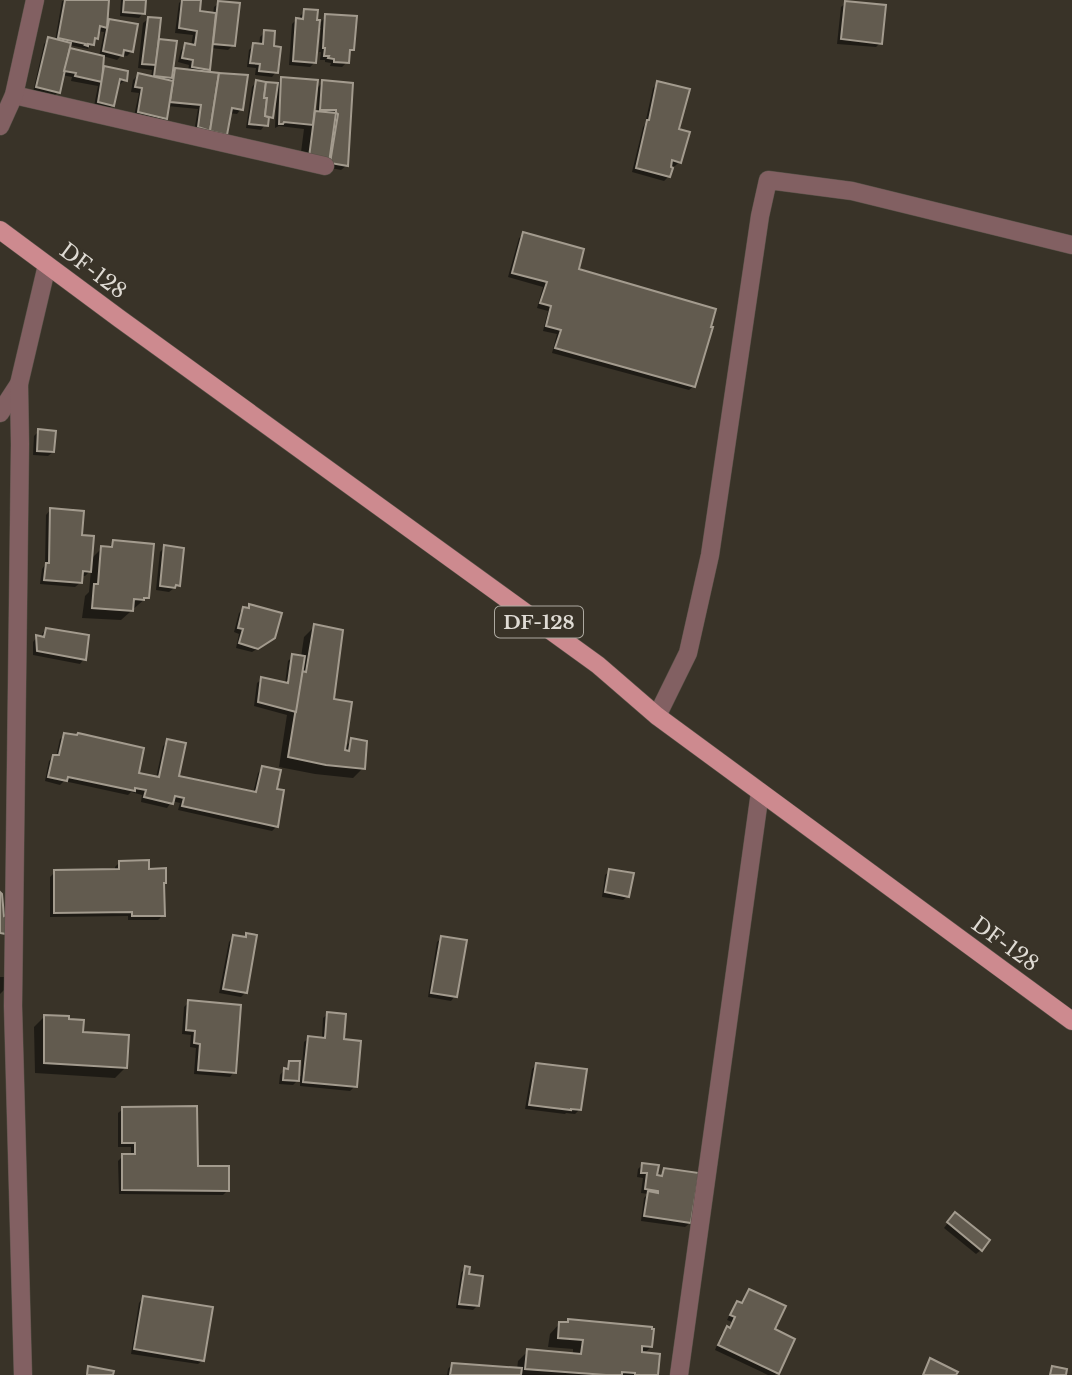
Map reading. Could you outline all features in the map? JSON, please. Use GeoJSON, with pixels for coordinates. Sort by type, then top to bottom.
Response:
{"type":"FeatureCollection","features":[{"type":"Feature","properties":{"kind":"main road","name":"DF-128"},"geometry":{"type":"LineString","coordinates":[[0,230],[598,665],[657,716],[1072,1021]]}},
{"type":"Feature","properties":{"kind":"street"},"geometry":{"type":"LineString","coordinates":[[0,126],[15,95],[35,0]]}},
{"type":"Feature","properties":{"kind":"street"},"geometry":{"type":"LineString","coordinates":[[15,95],[325,166]]}},
{"type":"Feature","properties":{"kind":"street"},"geometry":{"type":"LineString","coordinates":[[657,716],[688,653],[710,555],[758,230],[768,180],[852,191],[1072,245]]}},
{"type":"Feature","properties":{"kind":"street"},"geometry":{"type":"LineString","coordinates":[[23,1375],[13,1006],[19,383],[47,265]]}},
{"type":"Feature","properties":{"kind":"street"},"geometry":{"type":"LineString","coordinates":[[0,413],[19,383]]}},
{"type":"Feature","properties":{"kind":"street"},"geometry":{"type":"LineString","coordinates":[[679,1375],[760,792]]}},
{"type":"Feature","properties":{"kind":"building"},"geometry":{"type":"Polygon","coordinates":[[[65,0],[109,0],[107,28],[100,26],[94,45],[88,46],[58,38],[65,0]]]}},
{"type":"Feature","properties":{"kind":"building"},"geometry":{"type":"Polygon","coordinates":[[[124,0],[146,0],[145,14],[123,12],[124,0]]]}},
{"type":"Feature","properties":{"kind":"building"},"geometry":{"type":"Polygon","coordinates":[[[182,0],[201,0],[200,11],[216,13],[210,70],[192,67],[193,60],[182,58],[185,43],[195,45],[197,31],[179,28],[182,0]]]}},
{"type":"Feature","properties":{"kind":"building"},"geometry":{"type":"Polygon","coordinates":[[[218,1],[240,3],[235,46],[213,44],[218,1]]]}},
{"type":"Feature","properties":{"kind":"building"},"geometry":{"type":"Polygon","coordinates":[[[845,1],[886,5],[882,44],[841,39],[845,1]]]}},
{"type":"Feature","properties":{"kind":"building"},"geometry":{"type":"Polygon","coordinates":[[[304,9],[318,10],[317,20],[320,20],[316,63],[293,61],[296,18],[303,19],[304,9]]]}},
{"type":"Feature","properties":{"kind":"building"},"geometry":{"type":"Polygon","coordinates":[[[325,14],[357,16],[354,50],[350,50],[349,63],[334,62],[329,56],[324,56],[325,14]]]}},
{"type":"Feature","properties":{"kind":"building"},"geometry":{"type":"Polygon","coordinates":[[[148,17],[161,18],[156,65],[142,64],[148,17]]]}},
{"type":"Feature","properties":{"kind":"building"},"geometry":{"type":"Polygon","coordinates":[[[109,19],[138,24],[133,52],[124,50],[123,56],[103,51],[109,19]]]}},
{"type":"Feature","properties":{"kind":"building"},"geometry":{"type":"Polygon","coordinates":[[[264,30],[275,31],[274,46],[281,47],[278,73],[259,71],[260,64],[250,63],[253,43],[263,44],[264,30]]]}},
{"type":"Feature","properties":{"kind":"building"},"geometry":{"type":"Polygon","coordinates":[[[48,37],[71,43],[60,93],[36,87],[48,37]]]}},
{"type":"Feature","properties":{"kind":"building"},"geometry":{"type":"Polygon","coordinates":[[[159,39],[177,41],[172,78],[154,76],[159,39]]]}},
{"type":"Feature","properties":{"kind":"building"},"geometry":{"type":"Polygon","coordinates":[[[70,48],[104,56],[102,82],[64,71],[70,48]]]}},
{"type":"Feature","properties":{"kind":"building"},"geometry":{"type":"Polygon","coordinates":[[[104,66],[128,71],[127,81],[120,79],[114,106],[98,102],[104,66]]]}},
{"type":"Feature","properties":{"kind":"building"},"geometry":{"type":"Polygon","coordinates":[[[175,68],[219,73],[210,131],[198,127],[201,105],[170,102],[175,68]]]}},
{"type":"Feature","properties":{"kind":"building"},"geometry":{"type":"Polygon","coordinates":[[[138,73],[173,81],[167,119],[138,112],[142,88],[135,87],[138,73]]]}},
{"type":"Feature","properties":{"kind":"building"},"geometry":{"type":"Polygon","coordinates":[[[219,73],[248,75],[243,110],[232,108],[227,135],[210,131],[219,73]]]}},
{"type":"Feature","properties":{"kind":"building"},"geometry":{"type":"Polygon","coordinates":[[[281,77],[318,80],[313,125],[284,122],[279,124],[281,77]]]}},
{"type":"Feature","properties":{"kind":"building"},"geometry":{"type":"Polygon","coordinates":[[[256,80],[266,82],[264,98],[267,98],[265,116],[269,117],[268,126],[249,124],[256,80]]]}},
{"type":"Feature","properties":{"kind":"building"},"geometry":{"type":"Polygon","coordinates":[[[322,80],[353,83],[348,166],[330,163],[338,114],[336,110],[320,110],[322,80]]]}},
{"type":"Feature","properties":{"kind":"building"},"geometry":{"type":"Polygon","coordinates":[[[657,81],[690,89],[679,129],[690,132],[681,163],[672,160],[670,177],[636,168],[657,81]]]}},
{"type":"Feature","properties":{"kind":"building"},"geometry":{"type":"Polygon","coordinates":[[[266,82],[278,83],[273,118],[265,116],[266,82]]]}},
{"type":"Feature","properties":{"kind":"building"},"geometry":{"type":"Polygon","coordinates":[[[315,111],[336,113],[329,163],[309,157],[315,111]]]}},
{"type":"Feature","properties":{"kind":"building"},"geometry":{"type":"Polygon","coordinates":[[[523,232],[584,249],[579,269],[716,309],[695,387],[555,348],[561,330],[546,326],[551,306],[540,303],[547,282],[512,273],[523,232]]]}},
{"type":"Feature","properties":{"kind":"building"},"geometry":{"type":"Polygon","coordinates":[[[38,429],[56,431],[54,452],[37,451],[38,429]]]}},
{"type":"Feature","properties":{"kind":"building"},"geometry":{"type":"Polygon","coordinates":[[[50,508],[84,511],[82,535],[94,536],[91,572],[83,571],[82,583],[44,580],[46,563],[49,563],[50,508]]]}},
{"type":"Feature","properties":{"kind":"building"},"geometry":{"type":"Polygon","coordinates":[[[113,540],[154,544],[149,598],[134,599],[133,611],[92,608],[94,584],[98,584],[101,546],[112,547],[113,540]]]}},
{"type":"Feature","properties":{"kind":"building"},"geometry":{"type":"Polygon","coordinates":[[[164,545],[184,548],[180,586],[176,585],[175,588],[160,586],[164,545]]]}},
{"type":"Feature","properties":{"kind":"building"},"geometry":{"type":"Polygon","coordinates":[[[249,604],[282,613],[275,638],[258,649],[239,643],[243,629],[238,628],[243,607],[249,608],[249,604]]]}},
{"type":"Feature","properties":{"kind":"building"},"geometry":{"type":"Polygon","coordinates":[[[314,624],[343,630],[334,699],[352,702],[345,750],[349,751],[351,738],[367,741],[365,769],[288,757],[302,671],[306,672],[314,624]]]}},
{"type":"Feature","properties":{"kind":"building"},"geometry":{"type":"Polygon","coordinates":[[[46,628],[89,635],[86,660],[37,651],[36,635],[44,637],[46,628]]]}},
{"type":"Feature","properties":{"kind":"building"},"geometry":{"type":"Polygon","coordinates":[[[292,654],[305,656],[296,712],[258,702],[261,677],[288,683],[292,654]]]}},
{"type":"Feature","properties":{"kind":"building"},"geometry":{"type":"Polygon","coordinates":[[[64,733],[78,733],[144,748],[139,773],[159,777],[167,739],[186,743],[179,776],[256,792],[262,766],[281,770],[277,789],[284,790],[278,827],[182,806],[184,798],[175,796],[173,804],[144,797],[146,790],[135,788],[135,791],[68,777],[67,781],[48,777],[53,755],[59,755],[64,733]]]}},
{"type":"Feature","properties":{"kind":"building"},"geometry":{"type":"Polygon","coordinates":[[[149,860],[149,869],[166,868],[165,916],[132,916],[132,912],[54,913],[54,870],[119,869],[119,861],[149,860]]]}},
{"type":"Feature","properties":{"kind":"building"},"geometry":{"type":"Polygon","coordinates":[[[609,869],[634,873],[629,897],[605,892],[609,869]]]}},
{"type":"Feature","properties":{"kind":"building"},"geometry":{"type":"Polygon","coordinates":[[[0,892],[4,916],[6,915],[6,934],[0,933],[0,892]]]}},
{"type":"Feature","properties":{"kind":"building"},"geometry":{"type":"Polygon","coordinates":[[[246,933],[257,935],[247,993],[223,989],[233,935],[246,937],[246,933]]]}},
{"type":"Feature","properties":{"kind":"building"},"geometry":{"type":"Polygon","coordinates":[[[441,936],[467,940],[457,997],[431,993],[441,936]]]}},
{"type":"Feature","properties":{"kind":"building"},"geometry":{"type":"Polygon","coordinates":[[[188,1000],[241,1005],[236,1073],[198,1070],[200,1044],[194,1043],[195,1031],[186,1030],[188,1000]]]}},
{"type":"Feature","properties":{"kind":"building"},"geometry":{"type":"Polygon","coordinates":[[[327,1012],[346,1014],[344,1039],[361,1041],[357,1087],[303,1082],[308,1036],[325,1038],[327,1012]]]}},
{"type":"Feature","properties":{"kind":"building"},"geometry":{"type":"Polygon","coordinates":[[[44,1015],[69,1016],[69,1019],[84,1020],[83,1032],[129,1035],[127,1068],[44,1063],[44,1015]]]}},
{"type":"Feature","properties":{"kind":"building"},"geometry":{"type":"Polygon","coordinates":[[[289,1061],[300,1061],[299,1081],[283,1080],[284,1068],[288,1069],[289,1061]]]}},
{"type":"Feature","properties":{"kind":"building"},"geometry":{"type":"Polygon","coordinates":[[[536,1063],[587,1069],[581,1110],[529,1105],[536,1063]]]}},
{"type":"Feature","properties":{"kind":"building"},"geometry":{"type":"Polygon","coordinates":[[[197,1106],[198,1166],[229,1166],[229,1191],[122,1190],[122,1154],[135,1154],[135,1143],[122,1143],[122,1107],[197,1106]]]}},
{"type":"Feature","properties":{"kind":"building"},"geometry":{"type":"Polygon","coordinates":[[[642,1163],[659,1165],[657,1175],[662,1176],[664,1168],[699,1173],[691,1223],[644,1216],[648,1191],[658,1191],[645,1189],[647,1173],[641,1173],[642,1163]]]}},
{"type":"Feature","properties":{"kind":"building"},"geometry":{"type":"Polygon","coordinates":[[[955,1212],[990,1240],[982,1251],[947,1222],[955,1212]]]}},
{"type":"Feature","properties":{"kind":"building"},"geometry":{"type":"Polygon","coordinates":[[[465,1266],[470,1267],[469,1274],[483,1276],[479,1306],[459,1304],[465,1266]]]}},
{"type":"Feature","properties":{"kind":"building"},"geometry":{"type":"Polygon","coordinates":[[[749,1289],[786,1306],[775,1329],[795,1339],[779,1374],[718,1345],[727,1326],[730,1328],[735,1317],[730,1315],[737,1301],[742,1303],[749,1289]]]}},
{"type":"Feature","properties":{"kind":"building"},"geometry":{"type":"Polygon","coordinates":[[[143,1296],[213,1307],[204,1361],[134,1349],[143,1296]]]}},
{"type":"Feature","properties":{"kind":"building"},"geometry":{"type":"Polygon","coordinates":[[[568,1319],[652,1327],[652,1347],[642,1346],[642,1352],[660,1354],[658,1375],[622,1372],[622,1375],[606,1375],[525,1369],[527,1349],[581,1354],[583,1340],[558,1338],[559,1322],[568,1322],[568,1319]]]}},
{"type":"Feature","properties":{"kind":"building"},"geometry":{"type":"Polygon","coordinates":[[[930,1358],[958,1372],[956,1375],[923,1375],[930,1358]]]}},
{"type":"Feature","properties":{"kind":"building"},"geometry":{"type":"Polygon","coordinates":[[[452,1363],[522,1368],[521,1375],[450,1375],[452,1363]]]}},
{"type":"Feature","properties":{"kind":"building"},"geometry":{"type":"Polygon","coordinates":[[[88,1366],[114,1371],[113,1375],[87,1375],[88,1366]]]}},
{"type":"Feature","properties":{"kind":"building"},"geometry":{"type":"Polygon","coordinates":[[[1052,1366],[1067,1369],[1066,1375],[1050,1375],[1052,1366]]]}}]}
